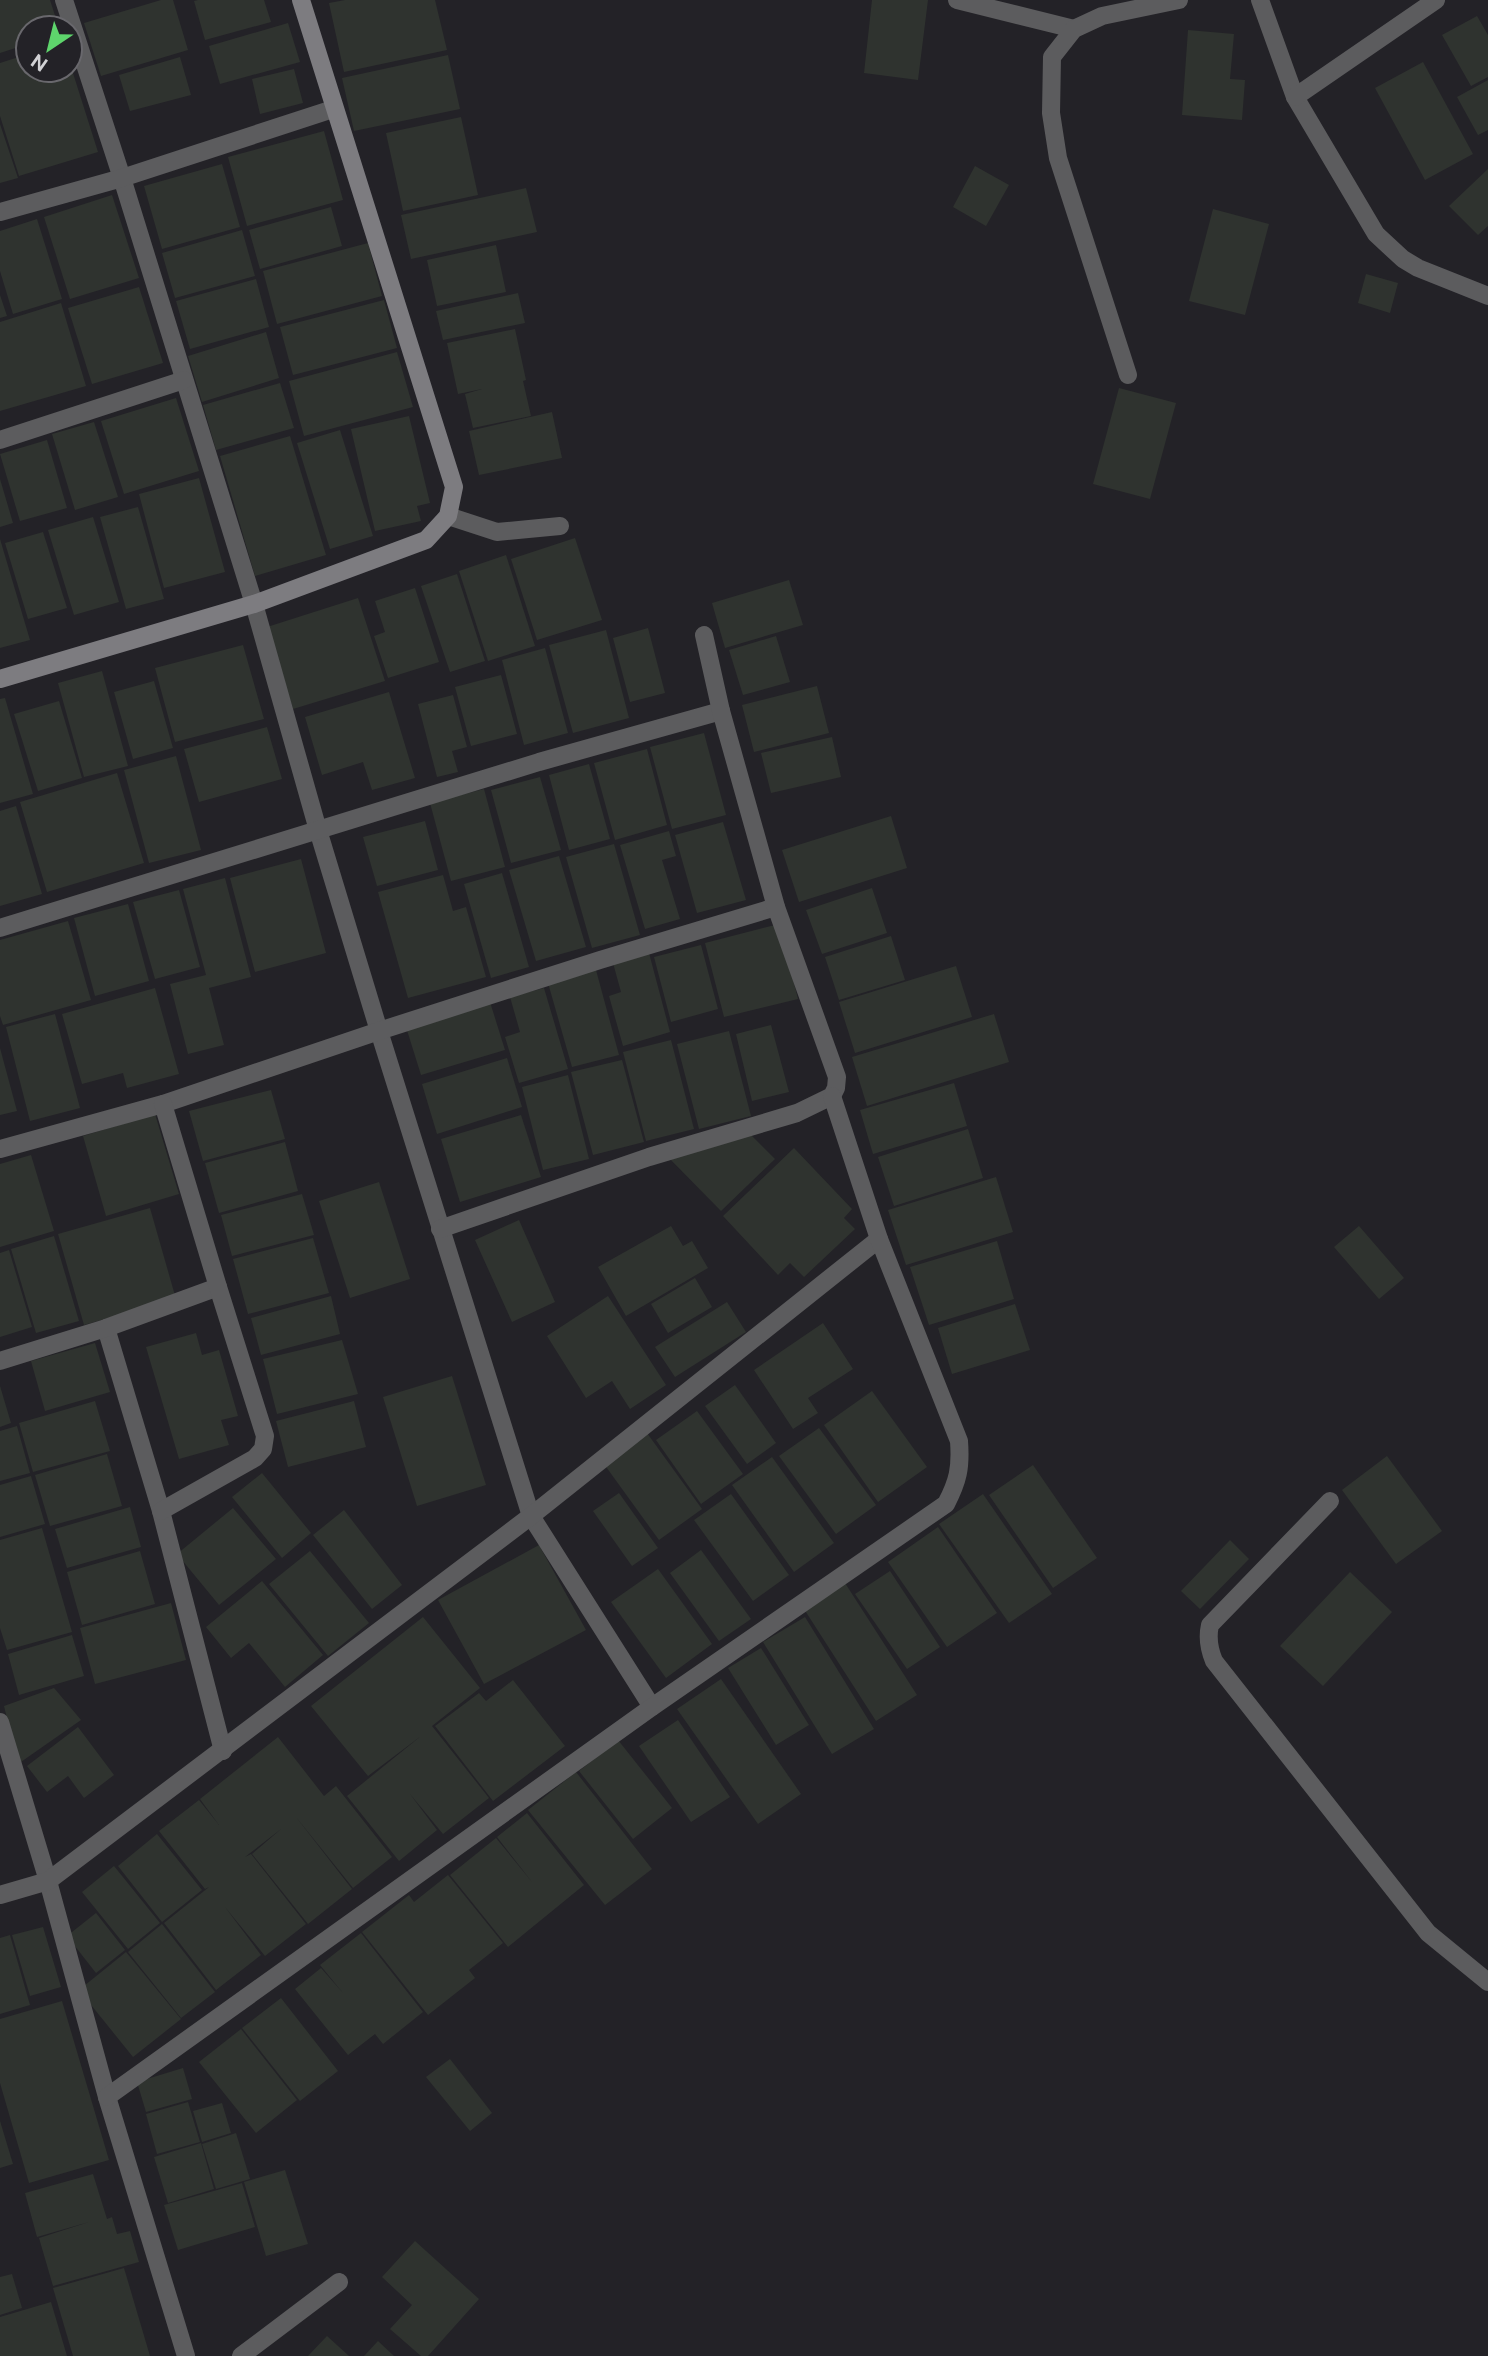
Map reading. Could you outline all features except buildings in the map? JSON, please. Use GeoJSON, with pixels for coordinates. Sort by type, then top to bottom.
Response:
{"type":"FeatureCollection","features":[{"type":"Feature","properties":{"kind":"street"},"geometry":{"type":"LineString","coordinates":[[64,0],[254,604],[379,1031],[531,1516],[652,1707]]}},
{"type":"Feature","properties":{"kind":"street"},"geometry":{"type":"LineString","coordinates":[[0,679],[254,604],[426,540],[448,516],[454,487],[333,109],[301,0]]}},
{"type":"Feature","properties":{"kind":"street"},"geometry":{"type":"LineString","coordinates":[[957,0],[1074,29]]}},
{"type":"Feature","properties":{"kind":"street"},"geometry":{"type":"LineString","coordinates":[[1128,375],[1058,158],[1051,113],[1052,57],[1074,29],[1102,16],[1179,0]]}},
{"type":"Feature","properties":{"kind":"street"},"geometry":{"type":"LineString","coordinates":[[1260,0],[1294,97],[1366,219],[1383,242],[1418,268],[1488,296]]}},
{"type":"Feature","properties":{"kind":"street"},"geometry":{"type":"LineString","coordinates":[[1294,97],[1436,0]]}},
{"type":"Feature","properties":{"kind":"street"},"geometry":{"type":"LineString","coordinates":[[0,212],[122,178],[333,109]]}},
{"type":"Feature","properties":{"kind":"street"},"geometry":{"type":"LineString","coordinates":[[0,440],[184,380]]}},
{"type":"Feature","properties":{"kind":"street"},"geometry":{"type":"LineString","coordinates":[[448,516],[497,532],[561,526]]}},
{"type":"Feature","properties":{"kind":"street"},"geometry":{"type":"LineString","coordinates":[[440,1229],[649,1157],[797,1113],[832,1096],[836,1088],[837,1077],[776,907],[721,711],[704,635]]}},
{"type":"Feature","properties":{"kind":"street"},"geometry":{"type":"LineString","coordinates":[[0,928],[539,762],[721,711]]}},
{"type":"Feature","properties":{"kind":"street"},"geometry":{"type":"LineString","coordinates":[[0,1149],[163,1104],[379,1031],[776,907]]}},
{"type":"Feature","properties":{"kind":"street"},"geometry":{"type":"LineString","coordinates":[[107,2097],[652,1707],[946,1504],[957,1484],[961,1464],[959,1441],[879,1239],[832,1096]]}},
{"type":"Feature","properties":{"kind":"street"},"geometry":{"type":"LineString","coordinates":[[161,1511],[255,1458],[262,1449],[265,1436],[163,1104]]}},
{"type":"Feature","properties":{"kind":"street"},"geometry":{"type":"LineString","coordinates":[[0,1895],[48,1881],[531,1516],[879,1239]]}},
{"type":"Feature","properties":{"kind":"street"},"geometry":{"type":"LineString","coordinates":[[0,1361],[106,1328],[218,1287]]}},
{"type":"Feature","properties":{"kind":"street"},"geometry":{"type":"LineString","coordinates":[[106,1328],[161,1511],[222,1751]]}},
{"type":"Feature","properties":{"kind":"street"},"geometry":{"type":"LineString","coordinates":[[1330,1501],[1210,1625],[1210,1650],[1214,1661],[1428,1933],[1488,1982]]}},
{"type":"Feature","properties":{"kind":"street"},"geometry":{"type":"LineString","coordinates":[[0,1722],[48,1881],[107,2097],[186,2356]]}},
{"type":"Feature","properties":{"kind":"street"},"geometry":{"type":"LineString","coordinates":[[241,2356],[339,2282]]}}]}
